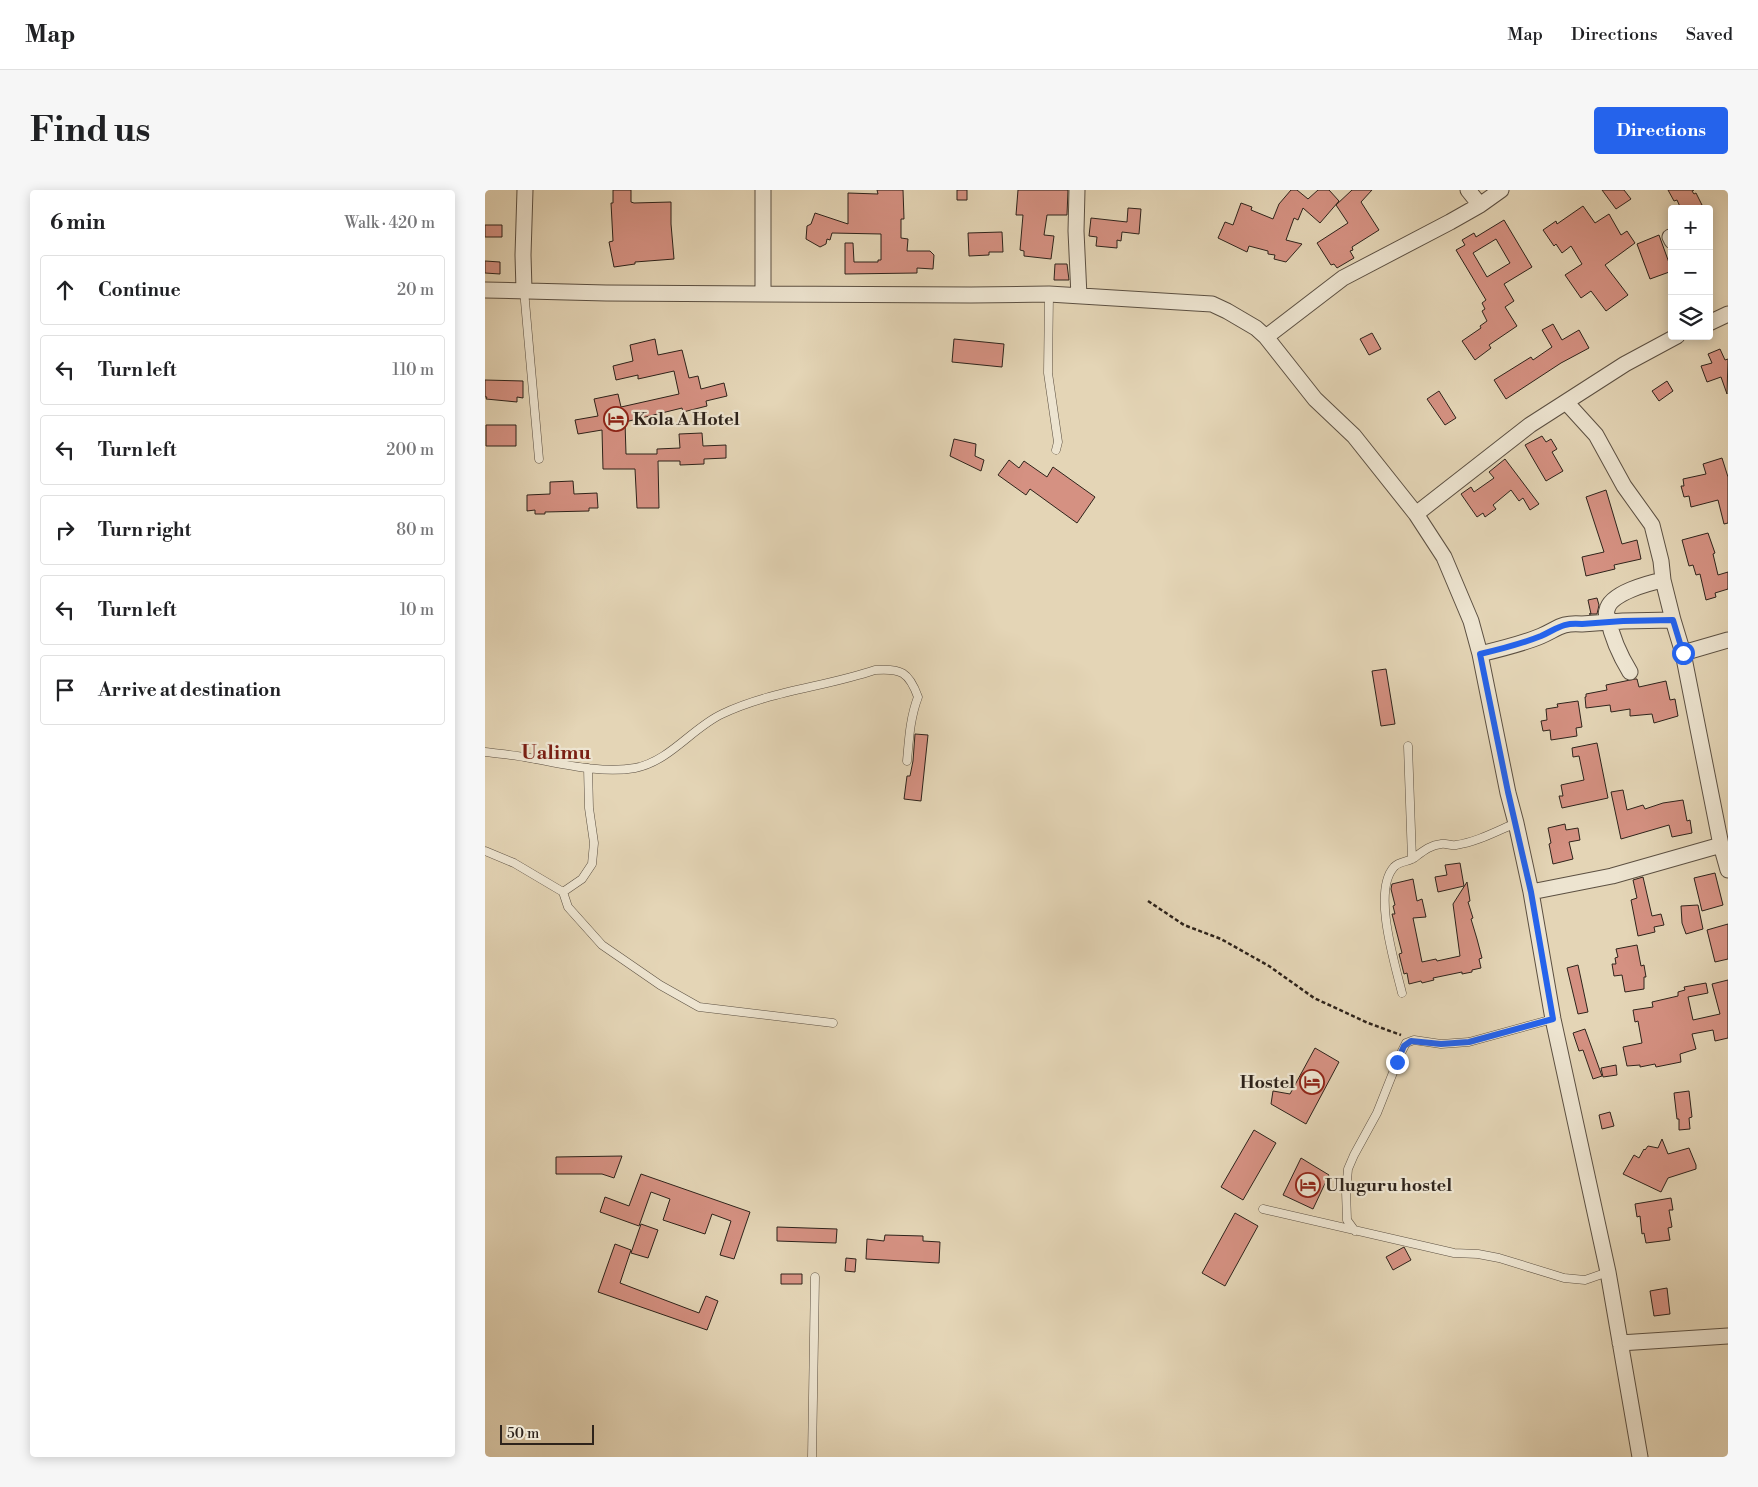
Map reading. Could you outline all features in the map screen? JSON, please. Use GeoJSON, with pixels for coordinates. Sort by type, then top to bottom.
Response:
{"type":"FeatureCollection","features":[{"type":"Feature","properties":{"kind":"street"},"geometry":{"type":"LineString","coordinates":[[523,290],[525,190]]}},
{"type":"Feature","properties":{"kind":"street"},"geometry":{"type":"LineString","coordinates":[[763,190],[763,294]]}},
{"type":"Feature","properties":{"kind":"street"},"geometry":{"type":"LineString","coordinates":[[1077,190],[1076,231],[1079,296]]}},
{"type":"Feature","properties":{"kind":"street"},"geometry":{"type":"LineString","coordinates":[[1468,190],[1480,205]]}},
{"type":"Feature","properties":{"kind":"street"},"geometry":{"type":"LineString","coordinates":[[1266,337],[1343,278],[1480,205],[1501,190]]}},
{"type":"Feature","properties":{"kind":"street"},"geometry":{"type":"LineString","coordinates":[[485,290],[606,293],[1049,294],[1212,304],[1247,322],[1266,337],[1315,399],[1354,436],[1416,514],[1444,557],[1471,621],[1480,654],[1508,792],[1531,892],[1553,1019],[1608,1272],[1640,1457]]}},
{"type":"Feature","properties":{"kind":"street"},"geometry":{"type":"LineString","coordinates":[[1713,321],[1728,314]]}},
{"type":"Feature","properties":{"kind":"street"},"geometry":{"type":"LineString","coordinates":[[1416,514],[1492,453],[1566,402],[1625,364],[1670,340]]}},
{"type":"Feature","properties":{"kind":"street"},"geometry":{"type":"LineString","coordinates":[[1566,402],[1596,435],[1624,486],[1652,525],[1661,562],[1663,580],[1683,653],[1721,845],[1728,870]]}},
{"type":"Feature","properties":{"kind":"street"},"geometry":{"type":"LineString","coordinates":[[1630,672],[1618,652],[1608,622],[1607,608],[1627,591],[1641,585],[1663,580]]}},
{"type":"Feature","properties":{"kind":"street"},"geometry":{"type":"LineString","coordinates":[[1480,654],[1542,636],[1560,626],[1573,623],[1673,620]]}},
{"type":"Feature","properties":{"kind":"street"},"geometry":{"type":"LineString","coordinates":[[1683,653],[1728,640]]}},
{"type":"Feature","properties":{"kind":"street"},"geometry":{"type":"LineString","coordinates":[[1531,892],[1612,876],[1721,845]]}},
{"type":"Feature","properties":{"kind":"street"},"geometry":{"type":"LineString","coordinates":[[1620,1343],[1728,1336]]}},
{"type":"Feature","properties":{"kind":"lane"},"geometry":{"type":"LineString","coordinates":[[523,290],[539,459]]}},
{"type":"Feature","properties":{"kind":"lane"},"geometry":{"type":"LineString","coordinates":[[1049,294],[1048,373],[1058,442],[1056,450]]}},
{"type":"Feature","properties":{"kind":"lane"},"geometry":{"type":"LineString","coordinates":[[485,752],[529,758],[565,766],[621,770],[637,767],[659,758],[722,714],[761,700],[875,670],[899,670],[906,675],[918,697],[913,710],[907,761]]}},
{"type":"Feature","properties":{"kind":"lane"},"geometry":{"type":"LineString","coordinates":[[1409,746],[1412,859]]}},
{"type":"Feature","properties":{"kind":"lane"},"geometry":{"type":"LineString","coordinates":[[563,892],[582,879],[592,864],[594,843],[589,808],[588,768]]}},
{"type":"Feature","properties":{"kind":"lane"},"geometry":{"type":"LineString","coordinates":[[1402,993],[1385,914],[1385,886],[1393,868],[1431,847],[1441,844],[1453,846],[1473,841],[1516,823]]}},
{"type":"Feature","properties":{"kind":"lane"},"geometry":{"type":"LineString","coordinates":[[485,851],[514,863],[563,892],[568,907],[602,946],[660,985],[699,1006],[833,1023]]}},
{"type":"Feature","properties":{"kind":"lane"},"geometry":{"type":"LineString","coordinates":[[1355,1231],[1347,1220],[1346,1191],[1348,1170],[1377,1113],[1406,1043],[1414,1040],[1441,1044],[1469,1042],[1553,1019]]}},
{"type":"Feature","properties":{"kind":"lane"},"geometry":{"type":"LineString","coordinates":[[1263,1210],[1454,1253],[1478,1254],[1499,1258],[1565,1278],[1585,1280],[1608,1272]]}},
{"type":"Feature","properties":{"kind":"lane"},"geometry":{"type":"LineString","coordinates":[[812,1457],[815,1277]]}},
{"type":"Feature","properties":{"kind":"path"},"geometry":{"type":"LineString","coordinates":[[1148,901],[1184,925],[1221,939],[1269,966],[1314,998],[1368,1023],[1414,1040]]}},
{"type":"Feature","properties":{"kind":"building"},"geometry":{"type":"Polygon","coordinates":[[[613,190],[631,190],[631,202],[634,203],[671,202],[674,259],[635,262],[635,264],[614,267],[609,242],[613,241],[611,203],[613,203],[613,190]]]}},
{"type":"Feature","properties":{"kind":"building"},"geometry":{"type":"Polygon","coordinates":[[[877,190],[903,190],[904,219],[901,219],[901,238],[908,239],[907,251],[930,251],[934,255],[933,269],[917,268],[917,273],[845,274],[845,243],[853,243],[854,262],[878,262],[878,260],[881,260],[881,234],[832,233],[830,240],[827,239],[826,244],[820,247],[806,239],[807,226],[811,224],[815,213],[848,224],[848,193],[878,194],[877,190]]]}},
{"type":"Feature","properties":{"kind":"building"},"geometry":{"type":"Polygon","coordinates":[[[957,190],[967,190],[967,200],[957,200],[957,190]]]}},
{"type":"Feature","properties":{"kind":"building"},"geometry":{"type":"Polygon","coordinates":[[[1018,190],[1068,190],[1067,215],[1047,215],[1044,235],[1054,236],[1051,259],[1024,256],[1024,251],[1020,250],[1023,215],[1016,215],[1018,190]]]}},
{"type":"Feature","properties":{"kind":"building"},"geometry":{"type":"Polygon","coordinates":[[[1291,190],[1297,190],[1308,199],[1318,190],[1329,190],[1339,201],[1320,223],[1303,208],[1298,220],[1294,218],[1286,240],[1302,244],[1286,262],[1274,259],[1275,255],[1268,254],[1268,251],[1249,246],[1247,252],[1218,238],[1225,222],[1233,225],[1241,203],[1252,207],[1251,210],[1273,219],[1279,204],[1291,190]]]}},
{"type":"Feature","properties":{"kind":"building"},"geometry":{"type":"Polygon","coordinates":[[[1352,190],[1372,190],[1361,202],[1379,230],[1352,247],[1353,250],[1350,251],[1354,258],[1337,268],[1334,264],[1331,265],[1317,243],[1348,223],[1336,205],[1352,190]]]}},
{"type":"Feature","properties":{"kind":"building"},"geometry":{"type":"Polygon","coordinates":[[[1602,190],[1624,190],[1631,199],[1616,209],[1602,190]]]}},
{"type":"Feature","properties":{"kind":"building"},"geometry":{"type":"Polygon","coordinates":[[[1668,190],[1694,190],[1692,191],[1694,194],[1696,193],[1702,205],[1679,205],[1677,200],[1674,201],[1668,190]]]}},
{"type":"Feature","properties":{"kind":"building"},"geometry":{"type":"Polygon","coordinates":[[[1583,206],[1595,223],[1609,214],[1621,235],[1627,231],[1635,243],[1605,265],[1628,295],[1606,311],[1591,291],[1581,298],[1565,275],[1582,264],[1571,246],[1562,253],[1556,244],[1554,246],[1543,230],[1556,221],[1557,224],[1583,206]]]}},
{"type":"Feature","properties":{"kind":"building"},"geometry":{"type":"Polygon","coordinates":[[[1128,208],[1141,209],[1139,234],[1122,232],[1121,241],[1117,240],[1117,248],[1096,246],[1097,237],[1089,236],[1091,218],[1127,222],[1128,208]]]}},
{"type":"Feature","properties":{"kind":"building"},"geometry":{"type":"Polygon","coordinates":[[[1504,220],[1532,267],[1504,284],[1514,301],[1505,307],[1517,326],[1489,345],[1491,348],[1475,360],[1462,341],[1481,328],[1480,326],[1487,321],[1482,311],[1485,309],[1482,303],[1486,300],[1456,250],[1465,245],[1462,240],[1474,233],[1476,237],[1504,220]],[[1496,239],[1473,253],[1487,277],[1510,263],[1496,239]]]}},
{"type":"Feature","properties":{"kind":"building"},"geometry":{"type":"Polygon","coordinates":[[[485,225],[502,225],[502,237],[485,237],[485,225]]]}},
{"type":"Feature","properties":{"kind":"building"},"geometry":{"type":"Polygon","coordinates":[[[1002,232],[1003,252],[989,252],[989,255],[969,256],[968,233],[1002,232]]]}},
{"type":"Feature","properties":{"kind":"building"},"geometry":{"type":"Polygon","coordinates":[[[1659,235],[1668,260],[1668,272],[1650,279],[1637,244],[1659,235]]]}},
{"type":"Feature","properties":{"kind":"building"},"geometry":{"type":"Polygon","coordinates":[[[485,261],[500,262],[500,274],[485,273],[485,261]]]}},
{"type":"Feature","properties":{"kind":"building"},"geometry":{"type":"Polygon","coordinates":[[[1055,264],[1067,264],[1069,280],[1054,280],[1055,264]]]}},
{"type":"Feature","properties":{"kind":"building"},"geometry":{"type":"Polygon","coordinates":[[[1553,324],[1562,340],[1579,330],[1589,348],[1561,363],[1506,399],[1494,380],[1531,357],[1533,360],[1552,347],[1542,330],[1553,324]]]}},
{"type":"Feature","properties":{"kind":"building"},"geometry":{"type":"Polygon","coordinates":[[[1372,333],[1381,349],[1369,355],[1360,339],[1372,333]]]}},
{"type":"Feature","properties":{"kind":"building"},"geometry":{"type":"Polygon","coordinates":[[[655,339],[658,355],[682,350],[689,378],[698,376],[701,389],[724,383],[727,396],[706,401],[707,406],[683,412],[682,408],[625,422],[626,454],[657,454],[657,449],[680,448],[679,434],[702,433],[703,446],[726,445],[726,458],[704,459],[704,464],[680,465],[680,461],[658,461],[659,508],[637,508],[635,469],[603,469],[602,430],[578,434],[575,420],[598,416],[594,399],[618,394],[621,407],[679,394],[674,371],[638,379],[638,375],[616,380],[613,366],[633,361],[630,345],[655,339]]]}},
{"type":"Feature","properties":{"kind":"building"},"geometry":{"type":"Polygon","coordinates":[[[954,339],[1004,344],[1002,367],[952,362],[954,339]]]}},
{"type":"Feature","properties":{"kind":"building"},"geometry":{"type":"Polygon","coordinates":[[[1720,349],[1725,360],[1728,359],[1727,394],[1721,377],[1707,382],[1701,366],[1712,363],[1708,354],[1720,349]]]}},
{"type":"Feature","properties":{"kind":"building"},"geometry":{"type":"Polygon","coordinates":[[[485,380],[523,381],[523,398],[517,397],[517,402],[486,399],[485,380]]]}},
{"type":"Feature","properties":{"kind":"building"},"geometry":{"type":"Polygon","coordinates":[[[1667,381],[1673,391],[1659,401],[1652,391],[1667,381]]]}},
{"type":"Feature","properties":{"kind":"building"},"geometry":{"type":"Polygon","coordinates":[[[1439,391],[1456,418],[1445,425],[1427,399],[1439,391]]]}},
{"type":"Feature","properties":{"kind":"building"},"geometry":{"type":"Polygon","coordinates":[[[486,425],[516,425],[516,446],[486,446],[486,425]]]}},
{"type":"Feature","properties":{"kind":"building"},"geometry":{"type":"Polygon","coordinates":[[[1542,436],[1546,442],[1551,439],[1557,449],[1552,452],[1563,471],[1546,481],[1525,445],[1542,436]]]}},
{"type":"Feature","properties":{"kind":"building"},"geometry":{"type":"Polygon","coordinates":[[[954,439],[976,444],[975,456],[984,460],[981,471],[950,456],[954,439]]]}},
{"type":"Feature","properties":{"kind":"building"},"geometry":{"type":"Polygon","coordinates":[[[1722,458],[1728,477],[1728,523],[1724,524],[1718,500],[1691,507],[1689,496],[1684,497],[1681,486],[1684,486],[1683,479],[1706,474],[1703,464],[1722,458]]]}},
{"type":"Feature","properties":{"kind":"building"},"geometry":{"type":"Polygon","coordinates":[[[1505,459],[1539,504],[1530,510],[1523,498],[1519,501],[1511,490],[1493,505],[1496,509],[1485,517],[1483,513],[1477,517],[1461,494],[1471,487],[1474,492],[1494,478],[1489,472],[1505,459]]]}},
{"type":"Feature","properties":{"kind":"building"},"geometry":{"type":"Polygon","coordinates":[[[1009,460],[1019,468],[1024,461],[1047,477],[1053,467],[1095,497],[1077,523],[1030,489],[1026,495],[998,475],[1009,460]]]}},
{"type":"Feature","properties":{"kind":"building"},"geometry":{"type":"Polygon","coordinates":[[[573,481],[574,494],[597,493],[598,508],[589,508],[589,511],[545,512],[545,514],[535,514],[535,510],[527,511],[527,495],[550,494],[550,482],[573,481]]]}},
{"type":"Feature","properties":{"kind":"building"},"geometry":{"type":"Polygon","coordinates":[[[1606,490],[1622,544],[1637,540],[1641,559],[1614,565],[1615,569],[1586,576],[1582,557],[1604,552],[1586,497],[1606,490]]]}},
{"type":"Feature","properties":{"kind":"building"},"geometry":{"type":"Polygon","coordinates":[[[1708,533],[1715,553],[1713,554],[1718,575],[1728,572],[1728,589],[1715,593],[1716,597],[1706,600],[1700,574],[1696,575],[1693,565],[1689,566],[1682,540],[1708,533]]]}},
{"type":"Feature","properties":{"kind":"building"},"geometry":{"type":"Polygon","coordinates":[[[1597,598],[1599,605],[1597,614],[1591,614],[1588,600],[1597,598]]]}},
{"type":"Feature","properties":{"kind":"building"},"geometry":{"type":"Polygon","coordinates":[[[1386,669],[1395,724],[1381,726],[1372,671],[1386,669]]]}},
{"type":"Feature","properties":{"kind":"building"},"geometry":{"type":"Polygon","coordinates":[[[1637,679],[1639,687],[1666,681],[1670,700],[1675,699],[1678,716],[1654,723],[1652,714],[1630,716],[1630,709],[1611,712],[1610,705],[1586,708],[1586,694],[1607,690],[1606,685],[1637,679]]]}},
{"type":"Feature","properties":{"kind":"building"},"geometry":{"type":"Polygon","coordinates":[[[1578,701],[1582,727],[1576,728],[1577,736],[1551,740],[1550,730],[1543,731],[1541,721],[1547,720],[1546,709],[1558,707],[1557,704],[1578,701]]]}},
{"type":"Feature","properties":{"kind":"building"},"geometry":{"type":"Polygon","coordinates":[[[915,734],[928,735],[921,801],[904,799],[907,776],[910,776],[913,761],[915,734]]]}},
{"type":"Feature","properties":{"kind":"building"},"geometry":{"type":"Polygon","coordinates":[[[1597,743],[1608,798],[1562,808],[1559,796],[1563,796],[1561,785],[1584,780],[1579,756],[1573,757],[1572,748],[1597,743]]]}},
{"type":"Feature","properties":{"kind":"building"},"geometry":{"type":"Polygon","coordinates":[[[1623,790],[1627,810],[1643,805],[1645,809],[1663,803],[1683,800],[1687,821],[1690,820],[1692,833],[1672,837],[1669,825],[1621,839],[1611,792],[1623,790]]]}},
{"type":"Feature","properties":{"kind":"building"},"geometry":{"type":"Polygon","coordinates":[[[1565,824],[1566,830],[1578,828],[1580,840],[1569,842],[1573,859],[1553,864],[1548,828],[1565,824]]]}},
{"type":"Feature","properties":{"kind":"building"},"geometry":{"type":"Polygon","coordinates":[[[1460,863],[1464,886],[1438,892],[1435,877],[1447,875],[1445,865],[1460,863]]]}},
{"type":"Feature","properties":{"kind":"building"},"geometry":{"type":"Polygon","coordinates":[[[1715,873],[1723,905],[1702,911],[1694,878],[1715,873]]]}},
{"type":"Feature","properties":{"kind":"building"},"geometry":{"type":"Polygon","coordinates":[[[1643,877],[1652,916],[1661,914],[1664,925],[1654,927],[1655,932],[1638,936],[1631,900],[1637,898],[1633,880],[1643,877]]]}},
{"type":"Feature","properties":{"kind":"building"},"geometry":{"type":"Polygon","coordinates":[[[1413,879],[1417,901],[1422,899],[1426,917],[1413,918],[1422,962],[1460,956],[1453,904],[1467,882],[1470,901],[1468,902],[1473,918],[1471,919],[1482,958],[1479,959],[1481,968],[1472,970],[1472,972],[1462,974],[1462,972],[1433,978],[1434,980],[1422,983],[1421,981],[1409,984],[1407,973],[1404,974],[1399,954],[1402,953],[1392,914],[1395,914],[1393,906],[1395,905],[1391,889],[1392,884],[1413,879]]]}},
{"type":"Feature","properties":{"kind":"building"},"geometry":{"type":"Polygon","coordinates":[[[1698,905],[1703,929],[1686,934],[1682,923],[1681,906],[1698,905]]]}},
{"type":"Feature","properties":{"kind":"building"},"geometry":{"type":"Polygon","coordinates":[[[1728,924],[1728,959],[1715,962],[1707,930],[1728,924]]]}},
{"type":"Feature","properties":{"kind":"building"},"geometry":{"type":"Polygon","coordinates":[[[1637,945],[1641,966],[1644,965],[1646,977],[1644,977],[1644,989],[1625,992],[1622,975],[1614,976],[1612,964],[1616,964],[1615,958],[1618,957],[1616,949],[1637,945]]]}},
{"type":"Feature","properties":{"kind":"building"},"geometry":{"type":"Polygon","coordinates":[[[1578,965],[1588,1012],[1578,1014],[1567,968],[1578,965]]]}},
{"type":"Feature","properties":{"kind":"building"},"geometry":{"type":"Polygon","coordinates":[[[1728,980],[1728,1038],[1715,1041],[1713,1030],[1692,1034],[1696,1049],[1680,1054],[1681,1062],[1656,1067],[1655,1064],[1640,1067],[1640,1065],[1627,1066],[1623,1047],[1642,1043],[1638,1021],[1635,1022],[1633,1010],[1653,1007],[1652,1002],[1678,996],[1678,992],[1685,990],[1684,987],[1706,983],[1708,993],[1688,997],[1693,1020],[1720,1014],[1712,984],[1728,980]]]}},
{"type":"Feature","properties":{"kind":"building"},"geometry":{"type":"Polygon","coordinates":[[[1585,1029],[1602,1076],[1593,1079],[1583,1050],[1579,1051],[1573,1033],[1585,1029]]]}},
{"type":"Feature","properties":{"kind":"building"},"geometry":{"type":"Polygon","coordinates":[[[1315,1048],[1339,1062],[1306,1124],[1271,1104],[1273,1091],[1290,1094],[1315,1048]]]}},
{"type":"Feature","properties":{"kind":"building"},"geometry":{"type":"Polygon","coordinates":[[[1616,1065],[1617,1075],[1603,1077],[1601,1068],[1616,1065]]]}},
{"type":"Feature","properties":{"kind":"building"},"geometry":{"type":"Polygon","coordinates":[[[1689,1091],[1692,1117],[1689,1118],[1690,1129],[1679,1130],[1674,1093],[1689,1091]]]}},
{"type":"Feature","properties":{"kind":"building"},"geometry":{"type":"Polygon","coordinates":[[[1610,1112],[1614,1126],[1602,1129],[1599,1115],[1610,1112]]]}},
{"type":"Feature","properties":{"kind":"building"},"geometry":{"type":"Polygon","coordinates":[[[1254,1130],[1276,1143],[1243,1200],[1221,1187],[1254,1130]]]}},
{"type":"Feature","properties":{"kind":"building"},"geometry":{"type":"Polygon","coordinates":[[[1662,1139],[1668,1154],[1689,1148],[1696,1169],[1668,1178],[1661,1192],[1623,1174],[1634,1155],[1639,1158],[1648,1146],[1658,1148],[1662,1139]]]}},
{"type":"Feature","properties":{"kind":"building"},"geometry":{"type":"Polygon","coordinates":[[[622,1156],[614,1178],[602,1174],[556,1174],[556,1157],[622,1156]]]}},
{"type":"Feature","properties":{"kind":"building"},"geometry":{"type":"Polygon","coordinates":[[[1301,1158],[1329,1175],[1313,1209],[1283,1195],[1301,1158]]]}},
{"type":"Feature","properties":{"kind":"building"},"geometry":{"type":"Polygon","coordinates":[[[641,1174],[750,1212],[734,1259],[720,1255],[731,1221],[712,1214],[705,1234],[663,1220],[670,1199],[651,1192],[639,1226],[600,1212],[605,1197],[629,1206],[641,1174]]]}},
{"type":"Feature","properties":{"kind":"building"},"geometry":{"type":"Polygon","coordinates":[[[1671,1198],[1673,1210],[1669,1210],[1672,1227],[1668,1228],[1670,1240],[1646,1243],[1644,1233],[1642,1234],[1640,1216],[1637,1217],[1635,1204],[1671,1198]]]}},
{"type":"Feature","properties":{"kind":"building"},"geometry":{"type":"Polygon","coordinates":[[[1235,1213],[1258,1226],[1225,1286],[1202,1273],[1235,1213]]]}},
{"type":"Feature","properties":{"kind":"building"},"geometry":{"type":"Polygon","coordinates":[[[641,1224],[658,1230],[648,1258],[631,1253],[641,1224]]]}},
{"type":"Feature","properties":{"kind":"building"},"geometry":{"type":"Polygon","coordinates":[[[777,1227],[837,1229],[836,1243],[777,1241],[777,1227]]]}},
{"type":"Feature","properties":{"kind":"building"},"geometry":{"type":"Polygon","coordinates":[[[885,1235],[923,1236],[923,1241],[940,1242],[939,1263],[866,1259],[867,1239],[884,1241],[885,1235]]]}},
{"type":"Feature","properties":{"kind":"building"},"geometry":{"type":"Polygon","coordinates":[[[615,1244],[631,1250],[620,1283],[699,1313],[706,1296],[718,1301],[707,1330],[598,1292],[615,1244]]]}},
{"type":"Feature","properties":{"kind":"building"},"geometry":{"type":"Polygon","coordinates":[[[1404,1247],[1411,1260],[1393,1270],[1386,1257],[1404,1247]]]}},
{"type":"Feature","properties":{"kind":"building"},"geometry":{"type":"Polygon","coordinates":[[[846,1258],[856,1259],[855,1272],[845,1271],[846,1258]]]}},
{"type":"Feature","properties":{"kind":"building"},"geometry":{"type":"Polygon","coordinates":[[[781,1274],[802,1274],[802,1284],[781,1284],[781,1274]]]}},
{"type":"Feature","properties":{"kind":"building"},"geometry":{"type":"Polygon","coordinates":[[[1667,1288],[1670,1314],[1654,1316],[1650,1291],[1667,1288]]]}},
{"type":"Feature","properties":{"kind":"place","name":"Kola A Hotel"},"geometry":{"type":"Point","coordinates":[616,419]}},
{"type":"Feature","properties":{"kind":"place","name":"Hostel"},"geometry":{"type":"Point","coordinates":[1312,1082]}},
{"type":"Feature","properties":{"kind":"place","name":"Uluguru hostel"},"geometry":{"type":"Point","coordinates":[1308,1185]}},
{"type":"Feature","properties":{"kind":"district","name":"Ualimu"},"geometry":{"type":"Point","coordinates":[556,752]}},
{"type":"Feature","properties":{"kind":"route"},"geometry":{"type":"LineString","coordinates":[[1397,1062],[1406,1043],[1414,1040],[1441,1044],[1469,1042],[1553,1019],[1531,892],[1508,792],[1480,654],[1542,636],[1555,628],[1573,623],[1653,620],[1673,620],[1683,653]]}}]}
